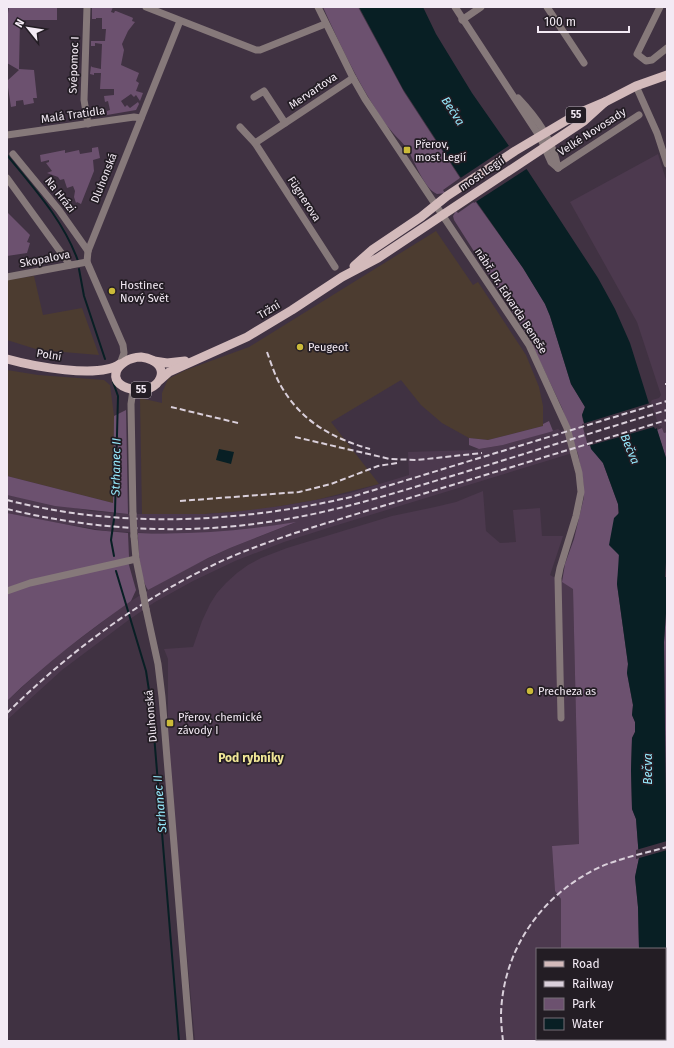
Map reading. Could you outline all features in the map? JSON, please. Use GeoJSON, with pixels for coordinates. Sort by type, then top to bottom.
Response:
{"type":"FeatureCollection","features":[{"type":"Feature","properties":{"kind":"main road","name":"Velké Novosady"},"geometry":{"type":"LineString","coordinates":[[516,151],[579,113],[636,86],[667,75]]}},
{"type":"Feature","properties":{"kind":"main road","name":"Velké Novosady"},"geometry":{"type":"LineString","coordinates":[[523,161],[584,121],[605,102]]}},
{"type":"Feature","properties":{"kind":"main road","name":"most Legií"},"geometry":{"type":"LineString","coordinates":[[447,196],[516,151]]}},
{"type":"Feature","properties":{"kind":"main road","name":"most Legií"},"geometry":{"type":"LineString","coordinates":[[454,207],[523,161]]}},
{"type":"Feature","properties":{"kind":"main road","name":"Tržní"},"geometry":{"type":"LineString","coordinates":[[342,276],[372,250],[447,196]]}},
{"type":"Feature","properties":{"kind":"main road","name":"Tržní"},"geometry":{"type":"LineString","coordinates":[[160,380],[168,372],[232,345],[261,329],[342,276],[378,258],[454,207]]}},
{"type":"Feature","properties":{"kind":"main road","name":"Tržní"},"geometry":{"type":"LineString","coordinates":[[154,361],[167,363],[204,356]]}},
{"type":"Feature","properties":{"kind":"main road","name":"55"},"geometry":{"type":"LineString","coordinates":[[118,382],[126,388],[133,390],[148,389],[157,384],[160,380],[161,368],[154,361],[145,358],[136,358],[126,360],[120,364]]}},
{"type":"Feature","properties":{"kind":"main road","name":"Polní"},"geometry":{"type":"LineString","coordinates":[[7,359],[45,366],[87,371],[102,371],[120,364]]}},
{"type":"Feature","properties":{"kind":"main road","name":"Dluhonská"},"geometry":{"type":"LineString","coordinates":[[118,382],[116,371],[120,364]]}},
{"type":"Feature","properties":{"kind":"main road","name":"Polní"},"geometry":{"type":"LineString","coordinates":[[87,371],[109,377],[118,382]]}},
{"type":"Feature","properties":{"kind":"street","name":"Svépomoc I"},"geometry":{"type":"LineString","coordinates":[[88,7],[84,100],[88,124]]}},
{"type":"Feature","properties":{"kind":"street"},"geometry":{"type":"LineString","coordinates":[[146,7],[163,10],[180,21],[256,50],[260,50],[325,24]]}},
{"type":"Feature","properties":{"kind":"street","name":"nábř. Dr. Edvarda Beneše"},"geometry":{"type":"LineString","coordinates":[[318,7],[325,24],[353,78],[529,345],[567,428],[581,482],[576,516],[558,578],[561,718]]}},
{"type":"Feature","properties":{"kind":"street"},"geometry":{"type":"LineString","coordinates":[[455,7],[462,20],[508,88],[532,113],[547,145]]}},
{"type":"Feature","properties":{"kind":"street"},"geometry":{"type":"LineString","coordinates":[[462,20],[481,7]]}},
{"type":"Feature","properties":{"kind":"street"},"geometry":{"type":"LineString","coordinates":[[548,7],[584,63]]}},
{"type":"Feature","properties":{"kind":"street"},"geometry":{"type":"LineString","coordinates":[[660,7],[637,54],[646,61],[652,60],[667,48]]}},
{"type":"Feature","properties":{"kind":"street","name":"Dluhonská"},"geometry":{"type":"LineString","coordinates":[[120,364],[124,353],[122,345],[87,262],[88,251],[180,21]]}},
{"type":"Feature","properties":{"kind":"street","name":"Mervartova"},"geometry":{"type":"LineString","coordinates":[[255,143],[353,78]]}},
{"type":"Feature","properties":{"kind":"street"},"geometry":{"type":"LineString","coordinates":[[636,86],[657,133],[667,164]]}},
{"type":"Feature","properties":{"kind":"street","name":"Mervartova"},"geometry":{"type":"LineString","coordinates":[[254,97],[264,91],[286,123]]}},
{"type":"Feature","properties":{"kind":"street","name":"Velké Novosady"},"geometry":{"type":"LineString","coordinates":[[547,145],[551,162],[558,168],[639,115]]}},
{"type":"Feature","properties":{"kind":"street","name":"Malá Tratidla"},"geometry":{"type":"LineString","coordinates":[[7,135],[134,117],[141,118]]}},
{"type":"Feature","properties":{"kind":"street"},"geometry":{"type":"LineString","coordinates":[[240,127],[255,143]]}},
{"type":"Feature","properties":{"kind":"street","name":"Fügnerova"},"geometry":{"type":"LineString","coordinates":[[255,143],[335,267]]}},
{"type":"Feature","properties":{"kind":"street","name":"Na Hrázi"},"geometry":{"type":"LineString","coordinates":[[13,154],[59,210],[88,251]]}},
{"type":"Feature","properties":{"kind":"street"},"geometry":{"type":"LineString","coordinates":[[7,178],[70,265]]}},
{"type":"Feature","properties":{"kind":"street","name":"Skopalova"},"geometry":{"type":"LineString","coordinates":[[7,277],[87,262]]}},
{"type":"Feature","properties":{"kind":"street","name":"Dluhonská"},"geometry":{"type":"LineString","coordinates":[[122,345],[136,358]]}},
{"type":"Feature","properties":{"kind":"street","name":"Dluhonská"},"geometry":{"type":"LineString","coordinates":[[133,390],[131,404],[134,536],[136,558],[158,664],[162,697],[190,1041]]}},
{"type":"Feature","properties":{"kind":"street"},"geometry":{"type":"LineString","coordinates":[[7,591],[30,583],[136,558]]}},
{"type":"Feature","properties":{"kind":"shaded area"},"geometry":{"type":"Polygon","coordinates":[[[658,154],[667,183],[667,432],[664,433],[661,426],[331,527],[284,542],[235,561],[193,581],[155,602],[130,619],[62,670],[7,720],[7,701],[53,659],[122,607],[148,590],[187,568],[230,548],[294,523],[236,531],[194,534],[107,531],[7,513],[7,495],[91,511],[128,514],[205,514],[281,506],[350,493],[409,475],[408,452],[474,450],[503,445],[558,429],[561,431],[650,403],[652,400],[659,398],[661,395],[637,322],[570,202],[658,154]]]}},
{"type":"Feature","properties":{"kind":"shaded area"},"geometry":{"type":"Polygon","coordinates":[[[436,231],[473,285],[478,282],[526,355],[539,387],[543,406],[543,426],[488,440],[469,438],[442,423],[421,405],[401,380],[331,422],[379,484],[316,500],[258,510],[205,514],[142,514],[140,398],[162,403],[162,393],[168,379],[186,370],[249,347],[436,231]]]}},
{"type":"Feature","properties":{"kind":"shaded area"},"geometry":{"type":"Polygon","coordinates":[[[34,276],[43,315],[82,308],[99,355],[39,350],[7,340],[7,280],[34,276]]]}},
{"type":"Feature","properties":{"kind":"shaded area"},"geometry":{"type":"Polygon","coordinates":[[[7,370],[38,375],[104,380],[110,385],[114,416],[113,503],[7,476],[7,370]]]}},
{"type":"Feature","properties":{"kind":"shaded area"},"geometry":{"type":"Polygon","coordinates":[[[483,491],[486,531],[500,543],[516,542],[513,510],[540,508],[542,536],[563,536],[550,575],[573,588],[579,844],[552,846],[555,891],[561,899],[561,948],[536,948],[536,1040],[550,1041],[195,1041],[168,753],[168,659],[164,649],[193,647],[202,621],[217,593],[237,573],[261,558],[287,548],[392,516],[456,502],[483,491]]]}},
{"type":"Feature","properties":{"kind":"green space"},"geometry":{"type":"Polygon","coordinates":[[[9,7],[57,7],[57,20],[20,20],[19,69],[34,70],[37,98],[33,98],[34,103],[24,105],[23,100],[16,101],[16,106],[11,107],[7,81],[19,70],[7,63],[7,20],[9,7]]]}},
{"type":"Feature","properties":{"kind":"green space"},"geometry":{"type":"Polygon","coordinates":[[[92,7],[113,7],[111,12],[114,13],[116,11],[131,17],[133,18],[132,21],[135,22],[128,31],[122,44],[124,50],[121,65],[139,73],[136,81],[139,83],[136,91],[143,93],[140,101],[136,95],[134,97],[131,94],[121,101],[125,107],[127,105],[130,108],[138,102],[139,104],[136,110],[107,115],[107,111],[110,110],[108,101],[105,102],[104,96],[114,95],[114,89],[100,89],[101,73],[94,73],[94,75],[90,74],[91,66],[101,69],[102,44],[95,43],[95,46],[91,46],[91,41],[105,41],[106,29],[102,29],[102,18],[92,19],[92,7]]]}},
{"type":"Feature","properties":{"kind":"green space"},"geometry":{"type":"Polygon","coordinates":[[[323,7],[358,7],[404,92],[460,178],[443,190],[445,193],[437,194],[429,187],[421,176],[406,148],[381,117],[363,89],[323,7]]]}},
{"type":"Feature","properties":{"kind":"green space"},"geometry":{"type":"Polygon","coordinates":[[[98,147],[100,158],[93,160],[94,171],[81,204],[76,203],[73,186],[67,188],[64,179],[60,180],[58,177],[47,173],[52,171],[46,163],[49,162],[49,160],[41,162],[40,155],[65,150],[65,153],[79,150],[80,154],[92,152],[92,148],[98,147]]]}},
{"type":"Feature","properties":{"kind":"green space"},"geometry":{"type":"Polygon","coordinates":[[[475,201],[523,268],[545,304],[571,384],[585,407],[582,415],[583,421],[599,458],[603,463],[618,504],[619,567],[617,584],[628,664],[627,673],[633,705],[632,715],[635,722],[635,732],[632,738],[631,770],[632,809],[636,819],[639,858],[635,877],[638,907],[639,948],[561,948],[561,899],[555,891],[552,846],[579,844],[573,589],[562,582],[565,564],[574,539],[584,497],[583,480],[578,454],[562,408],[528,336],[454,220],[453,216],[456,211],[458,213],[475,201]]]}},
{"type":"Feature","properties":{"kind":"green space"},"geometry":{"type":"Polygon","coordinates":[[[7,212],[30,235],[27,242],[30,243],[27,253],[7,256],[7,212]]]}},
{"type":"Feature","properties":{"kind":"green space"},"geometry":{"type":"Polygon","coordinates":[[[126,410],[128,514],[55,506],[7,495],[7,476],[113,503],[114,416],[126,410]]]}},
{"type":"Feature","properties":{"kind":"green space"},"geometry":{"type":"Polygon","coordinates":[[[549,421],[553,431],[550,432],[503,445],[479,449],[469,445],[469,438],[488,440],[543,426],[543,424],[549,421]]]}},
{"type":"Feature","properties":{"kind":"green space"},"geometry":{"type":"Polygon","coordinates":[[[662,428],[664,433],[667,432],[667,461],[657,430],[662,428]]]}},
{"type":"Feature","properties":{"kind":"green space"},"geometry":{"type":"Polygon","coordinates":[[[7,513],[95,530],[128,533],[129,557],[127,558],[136,590],[131,601],[98,624],[36,674],[7,701],[7,513]]]}},
{"type":"Feature","properties":{"kind":"green space"},"geometry":{"type":"Polygon","coordinates":[[[296,522],[208,558],[148,590],[145,585],[140,563],[138,533],[217,532],[296,522]]]}},
{"type":"Feature","properties":{"kind":"green space"},"geometry":{"type":"Polygon","coordinates":[[[667,598],[667,897],[664,642],[667,598]]]}},
{"type":"Feature","properties":{"kind":"green space"},"geometry":{"type":"Polygon","coordinates":[[[667,979],[667,1041],[658,1041],[666,1040],[667,979]]]}},
{"type":"Feature","properties":{"kind":"green space"},"geometry":{"type":"Polygon","coordinates":[[[550,1040],[634,1040],[633,1041],[550,1040]]]}},
{"type":"Feature","properties":{"kind":"water","name":"Bečva"},"geometry":{"type":"Polygon","coordinates":[[[359,7],[423,7],[436,34],[472,93],[528,171],[598,278],[615,309],[630,343],[667,461],[667,547],[665,577],[667,577],[667,598],[664,642],[667,897],[666,992],[666,948],[639,948],[638,907],[635,877],[639,858],[636,819],[632,809],[631,770],[632,738],[635,732],[635,722],[632,715],[633,705],[627,673],[628,664],[617,584],[619,555],[609,545],[614,518],[619,513],[618,504],[603,463],[591,449],[582,415],[585,407],[571,384],[545,304],[523,268],[476,201],[403,89],[359,7]]]}},
{"type":"Feature","properties":{"kind":"water"},"geometry":{"type":"Polygon","coordinates":[[[219,449],[234,452],[231,464],[216,460],[219,449]]]}},
{"type":"Feature","properties":{"kind":"pier"},"geometry":{"type":"Polygon","coordinates":[[[510,145],[528,168],[474,203],[459,179],[510,145]]]}},
{"type":"Feature","properties":{"kind":"pier"},"geometry":{"type":"Polygon","coordinates":[[[651,402],[659,427],[655,429],[654,427],[588,446],[582,424],[651,402]]]}},
{"type":"Feature","properties":{"kind":"pier"},"geometry":{"type":"Polygon","coordinates":[[[667,841],[667,850],[636,859],[636,850],[667,841]]]}},
{"type":"Feature","properties":{"kind":"waterway","name":"Strhanec II"},"geometry":{"type":"LineString","coordinates":[[7,155],[56,218],[65,232],[78,261]]}},
{"type":"Feature","properties":{"kind":"waterway","name":"Strhanec II"},"geometry":{"type":"LineString","coordinates":[[79,269],[84,296],[105,359]]}},
{"type":"Feature","properties":{"kind":"waterway","name":"Strhanec II"},"geometry":{"type":"LineString","coordinates":[[113,382],[118,396],[115,512],[111,540],[114,556]]}},
{"type":"Feature","properties":{"kind":"waterway","name":"Strhanec II"},"geometry":{"type":"LineString","coordinates":[[116,571],[146,671],[152,710],[179,1041]]}},
{"type":"Feature","properties":{"kind":"railway"},"geometry":{"type":"LineString","coordinates":[[267,352],[281,386],[289,399],[308,419],[319,427],[343,440],[370,449]]}},
{"type":"Feature","properties":{"kind":"railway"},"geometry":{"type":"LineString","coordinates":[[7,500],[50,509],[136,519],[179,519],[265,513],[351,497],[667,401]]}},
{"type":"Feature","properties":{"kind":"railway"},"geometry":{"type":"LineString","coordinates":[[171,407],[238,423]]}},
{"type":"Feature","properties":{"kind":"railway"},"geometry":{"type":"LineString","coordinates":[[7,509],[69,521],[133,528],[197,529],[229,527],[285,520],[377,498],[667,410]]}},
{"type":"Feature","properties":{"kind":"railway"},"geometry":{"type":"LineString","coordinates":[[7,713],[58,666],[113,624],[171,587],[233,556],[269,542],[318,526],[667,420]]}},
{"type":"Feature","properties":{"kind":"railway"},"geometry":{"type":"LineString","coordinates":[[295,437],[390,459],[417,460],[482,453]]}},
{"type":"Feature","properties":{"kind":"railway"},"geometry":{"type":"LineString","coordinates":[[180,501],[299,492],[331,484],[378,466],[397,463]]}},
{"type":"Feature","properties":{"kind":"railway"},"geometry":{"type":"LineString","coordinates":[[503,1041],[501,1014],[503,990],[509,967],[518,946],[530,926],[544,908],[560,892],[579,878],[600,867],[625,858],[667,847]]}},
{"type":"Feature","properties":{"kind":"place","name":"Přerov, most Legií"},"geometry":{"type":"Point","coordinates":[407,150]}},
{"type":"Feature","properties":{"kind":"place","name":"Hostinec Nový Svět"},"geometry":{"type":"Point","coordinates":[112,291]}},
{"type":"Feature","properties":{"kind":"place","name":"Peugeot"},"geometry":{"type":"Point","coordinates":[300,347]}},
{"type":"Feature","properties":{"kind":"place","name":"Precheza as"},"geometry":{"type":"Point","coordinates":[530,691]}},
{"type":"Feature","properties":{"kind":"place","name":"Přerov, chemické závody I"},"geometry":{"type":"Point","coordinates":[170,723]}},
{"type":"Feature","properties":{"kind":"district","name":"Pod rybníky"},"geometry":{"type":"Point","coordinates":[251,758]}}]}
